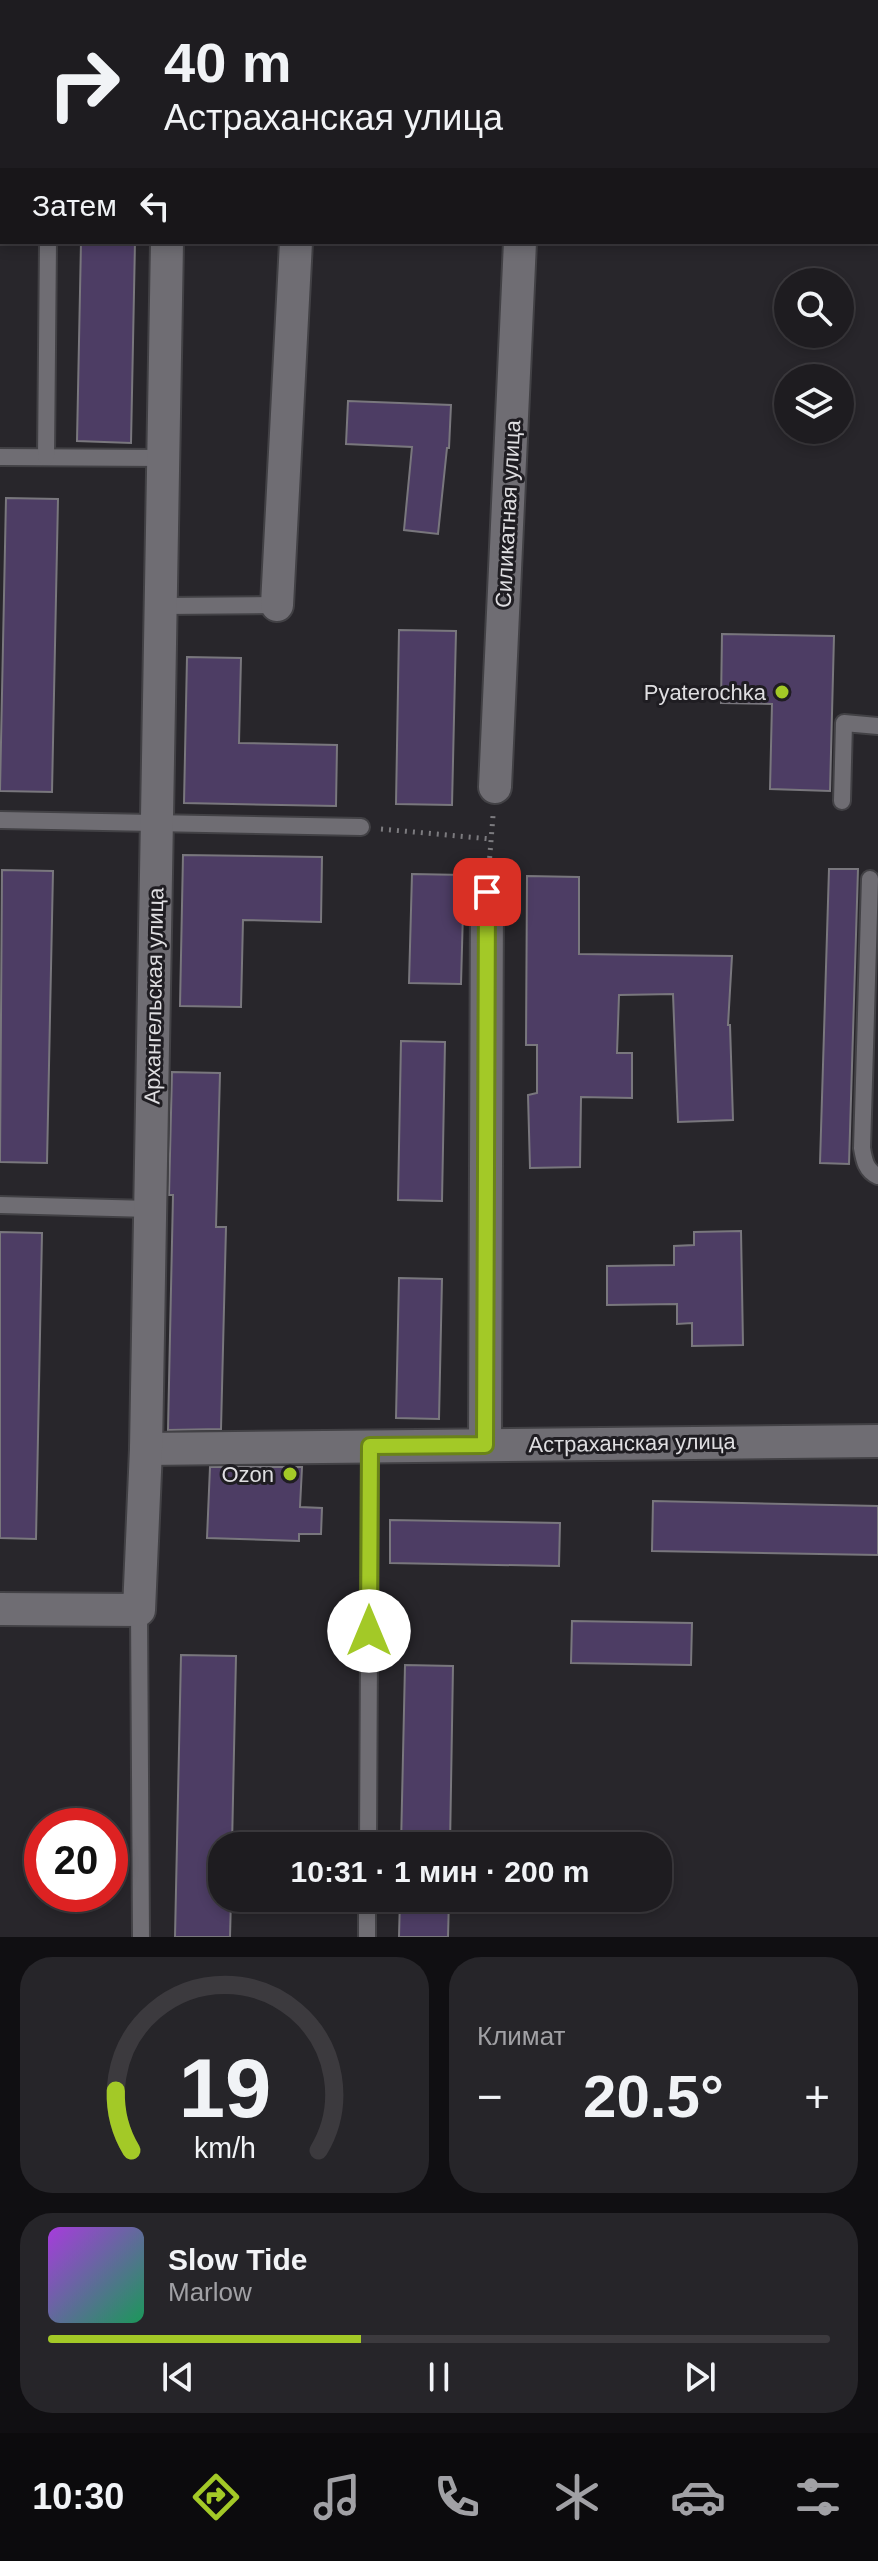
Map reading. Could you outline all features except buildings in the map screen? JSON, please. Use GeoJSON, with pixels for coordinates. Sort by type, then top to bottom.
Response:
{"type":"FeatureCollection","features":[{"type":"Feature","properties":{"kind":"street","name":"Архангельская улица"},"geometry":{"type":"LineString","coordinates":[[139,1610],[146,1449],[167,244]]}},
{"type":"Feature","properties":{"kind":"street"},"geometry":{"type":"LineString","coordinates":[[277,605],[296,244]]}},
{"type":"Feature","properties":{"kind":"street","name":"Силикатная улица"},"geometry":{"type":"LineString","coordinates":[[495,787],[520,244]]}},
{"type":"Feature","properties":{"kind":"street"},"geometry":{"type":"LineString","coordinates":[[485,1445],[487,892]]}},
{"type":"Feature","properties":{"kind":"street","name":"Астраханская улица"},"geometry":{"type":"LineString","coordinates":[[146,1449],[878,1441]]}},
{"type":"Feature","properties":{"kind":"street"},"geometry":{"type":"LineString","coordinates":[[0,1609],[139,1610]]}},
{"type":"Feature","properties":{"kind":"lane"},"geometry":{"type":"LineString","coordinates":[[46,457],[48,244]]}},
{"type":"Feature","properties":{"kind":"lane"},"geometry":{"type":"LineString","coordinates":[[0,457],[163,458]]}},
{"type":"Feature","properties":{"kind":"lane"},"geometry":{"type":"LineString","coordinates":[[163,606],[277,605]]}},
{"type":"Feature","properties":{"kind":"lane"},"geometry":{"type":"LineString","coordinates":[[842,801],[844,723],[878,726]]}},
{"type":"Feature","properties":{"kind":"lane"},"geometry":{"type":"LineString","coordinates":[[0,820],[361,827]]}},
{"type":"Feature","properties":{"kind":"lane"},"geometry":{"type":"LineString","coordinates":[[870,879],[872,982],[862,1148],[864,1162],[871,1173],[878,1176]]}},
{"type":"Feature","properties":{"kind":"lane"},"geometry":{"type":"LineString","coordinates":[[0,1205],[150,1209]]}},
{"type":"Feature","properties":{"kind":"lane"},"geometry":{"type":"LineString","coordinates":[[368,1832],[370,1446]]}},
{"type":"Feature","properties":{"kind":"lane"},"geometry":{"type":"LineString","coordinates":[[139,1610],[141,1937]]}},
{"type":"Feature","properties":{"kind":"lane"},"geometry":{"type":"LineString","coordinates":[[367,1912],[367,1937]]}},
{"type":"Feature","properties":{"kind":"path"},"geometry":{"type":"LineString","coordinates":[[487,892],[495,787]]}},
{"type":"Feature","properties":{"kind":"path"},"geometry":{"type":"LineString","coordinates":[[361,827],[491,839]]}},
{"type":"Feature","properties":{"kind":"place","name":"Pyaterochka"},"geometry":{"type":"Point","coordinates":[782,692]}},
{"type":"Feature","properties":{"kind":"place","name":"Ozon"},"geometry":{"type":"Point","coordinates":[290,1474]}},
{"type":"Feature","properties":{"kind":"route"},"geometry":{"type":"LineString","coordinates":[[369,1631],[370,1446],[485,1445],[487,892]]}}]}
